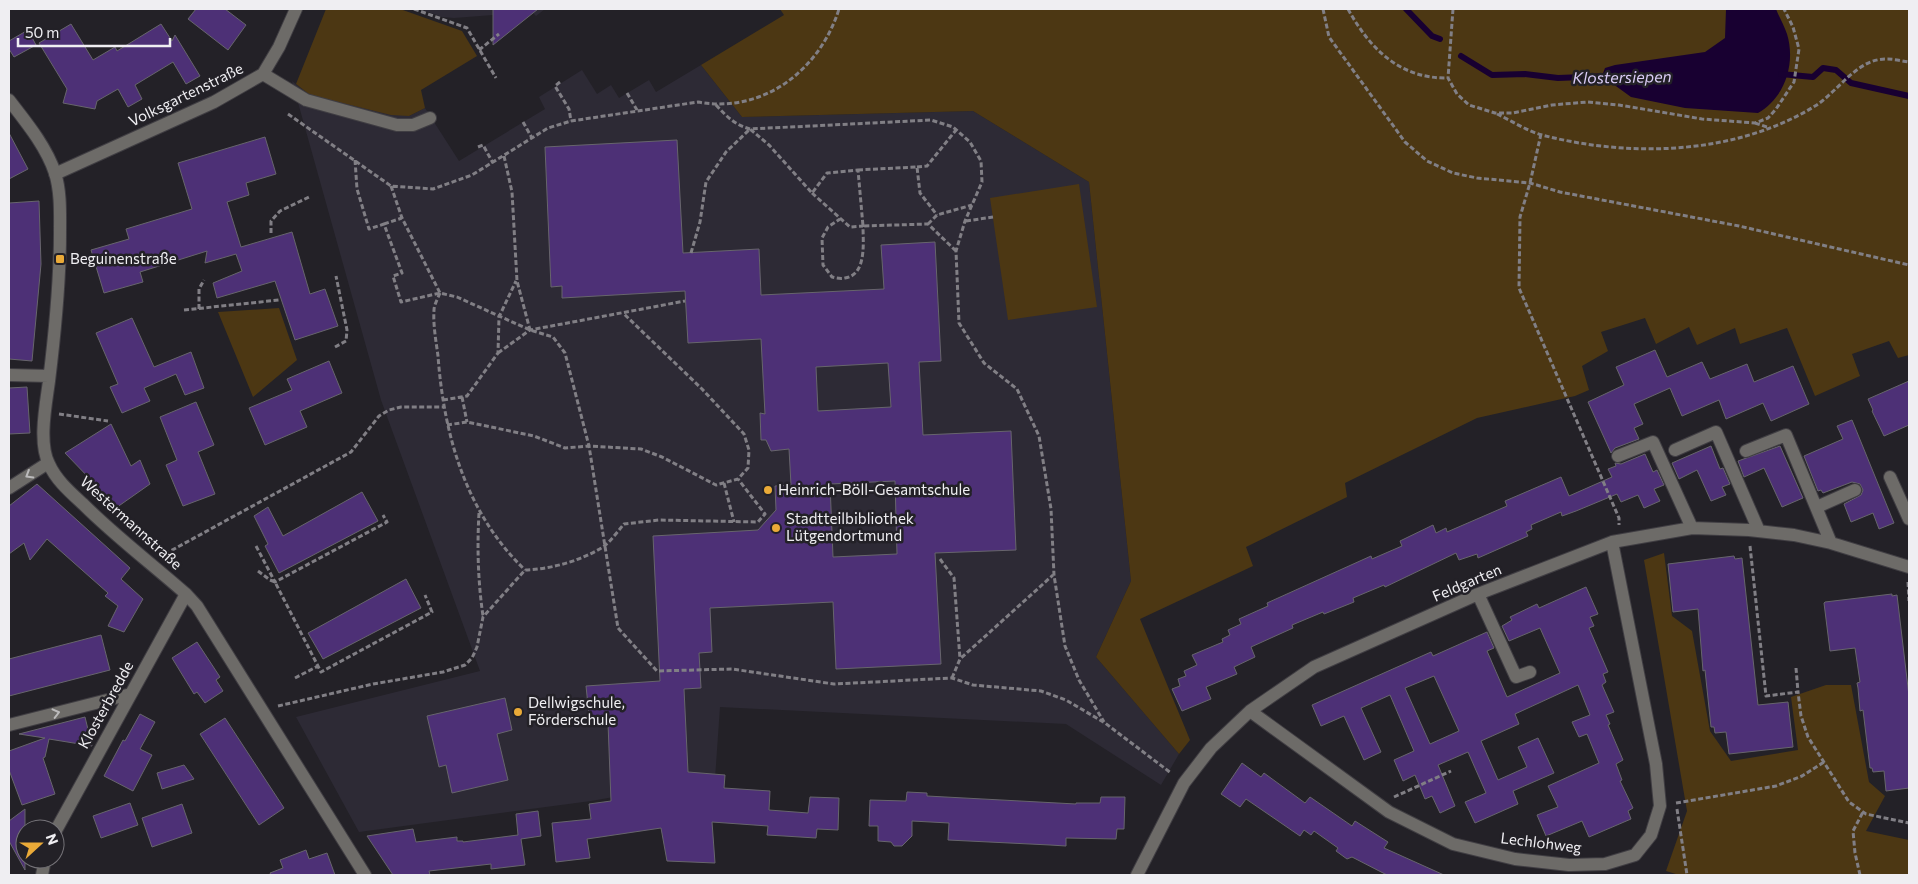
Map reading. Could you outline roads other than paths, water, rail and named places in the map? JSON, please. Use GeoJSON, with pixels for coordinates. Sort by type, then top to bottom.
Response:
{"type":"FeatureCollection","features":[{"type":"Feature","properties":{"kind":"street","name":"Volksgartenstraße"},"geometry":{"type":"LineString","coordinates":[[55,174],[214,102],[263,74],[279,47],[296,9]]}},
{"type":"Feature","properties":{"kind":"street"},"geometry":{"type":"LineString","coordinates":[[263,74],[306,100],[397,125],[412,125],[430,118]]}},
{"type":"Feature","properties":{"kind":"street","name":"Westermannstraße"},"geometry":{"type":"LineString","coordinates":[[9,100],[43,148],[55,174],[60,207],[60,259],[45,412],[44,443],[48,463],[57,478],[69,492],[186,594],[201,612],[365,875]]}},
{"type":"Feature","properties":{"kind":"street"},"geometry":{"type":"LineString","coordinates":[[9,375],[49,376]]}},
{"type":"Feature","properties":{"kind":"street"},"geometry":{"type":"LineString","coordinates":[[1675,450],[1716,432],[1754,531]]}},
{"type":"Feature","properties":{"kind":"street"},"geometry":{"type":"LineString","coordinates":[[1746,451],[1786,435],[1831,543]]}},
{"type":"Feature","properties":{"kind":"street"},"geometry":{"type":"LineString","coordinates":[[1618,456],[1653,442],[1692,528]]}},
{"type":"Feature","properties":{"kind":"street"},"geometry":{"type":"LineString","coordinates":[[9,488],[48,463]]}},
{"type":"Feature","properties":{"kind":"street"},"geometry":{"type":"LineString","coordinates":[[1890,477],[1909,519]]}},
{"type":"Feature","properties":{"kind":"street"},"geometry":{"type":"LineString","coordinates":[[1816,507],[1855,490]]}},
{"type":"Feature","properties":{"kind":"street","name":"Feldgarten"},"geometry":{"type":"LineString","coordinates":[[1137,875],[1184,783],[1211,748],[1250,711],[1314,667],[1478,594],[1616,542],[1692,528],[1754,531],[1794,536],[1831,543],[1909,566]]}},
{"type":"Feature","properties":{"kind":"street","name":"Lechlohweg"},"geometry":{"type":"LineString","coordinates":[[1250,711],[1389,812],[1453,844],[1515,858],[1569,865],[1605,864],[1634,855],[1651,834],[1660,806],[1656,764],[1616,542]]}},
{"type":"Feature","properties":{"kind":"street","name":"Klosterbredde"},"geometry":{"type":"LineString","coordinates":[[62,819],[186,594]]}},
{"type":"Feature","properties":{"kind":"street"},"geometry":{"type":"LineString","coordinates":[[1478,594],[1516,678],[1530,672]]}},
{"type":"Feature","properties":{"kind":"street"},"geometry":{"type":"LineString","coordinates":[[9,725],[131,694]]}},
{"type":"Feature","properties":{"kind":"water"},"geometry":{"type":"Polygon","coordinates":[[[1726,9],[1776,9],[1787,34],[1790,56],[1786,79],[1775,98],[1758,113],[1685,108],[1631,97],[1602,76],[1605,68],[1615,65],[1705,52],[1725,38],[1726,9]]]}},
{"type":"Feature","properties":{"kind":"waterway","name":"Klostersiepen"},"geometry":{"type":"LineString","coordinates":[[1406,9],[1432,36],[1440,39]]}},
{"type":"Feature","properties":{"kind":"waterway","name":"Klostersiepen"},"geometry":{"type":"LineString","coordinates":[[1461,56],[1492,75],[1525,74],[1558,78],[1609,76]]}},
{"type":"Feature","properties":{"kind":"waterway"},"geometry":{"type":"LineString","coordinates":[[1781,74],[1813,77],[1823,68],[1836,70],[1851,83],[1909,96]]}},
{"type":"Feature","properties":{"kind":"place","name":"Beguinenstraße"},"geometry":{"type":"Point","coordinates":[60,259]}},
{"type":"Feature","properties":{"kind":"place","name":"Heinrich-Böll-Gesamtschule"},"geometry":{"type":"Point","coordinates":[768,490]}},
{"type":"Feature","properties":{"kind":"place","name":"Stadtteilbibliothek Lütgendortmund"},"geometry":{"type":"Point","coordinates":[776,528]}},
{"type":"Feature","properties":{"kind":"place","name":"Dellwigschule, Förderschule"},"geometry":{"type":"Point","coordinates":[518,712]}}]}
